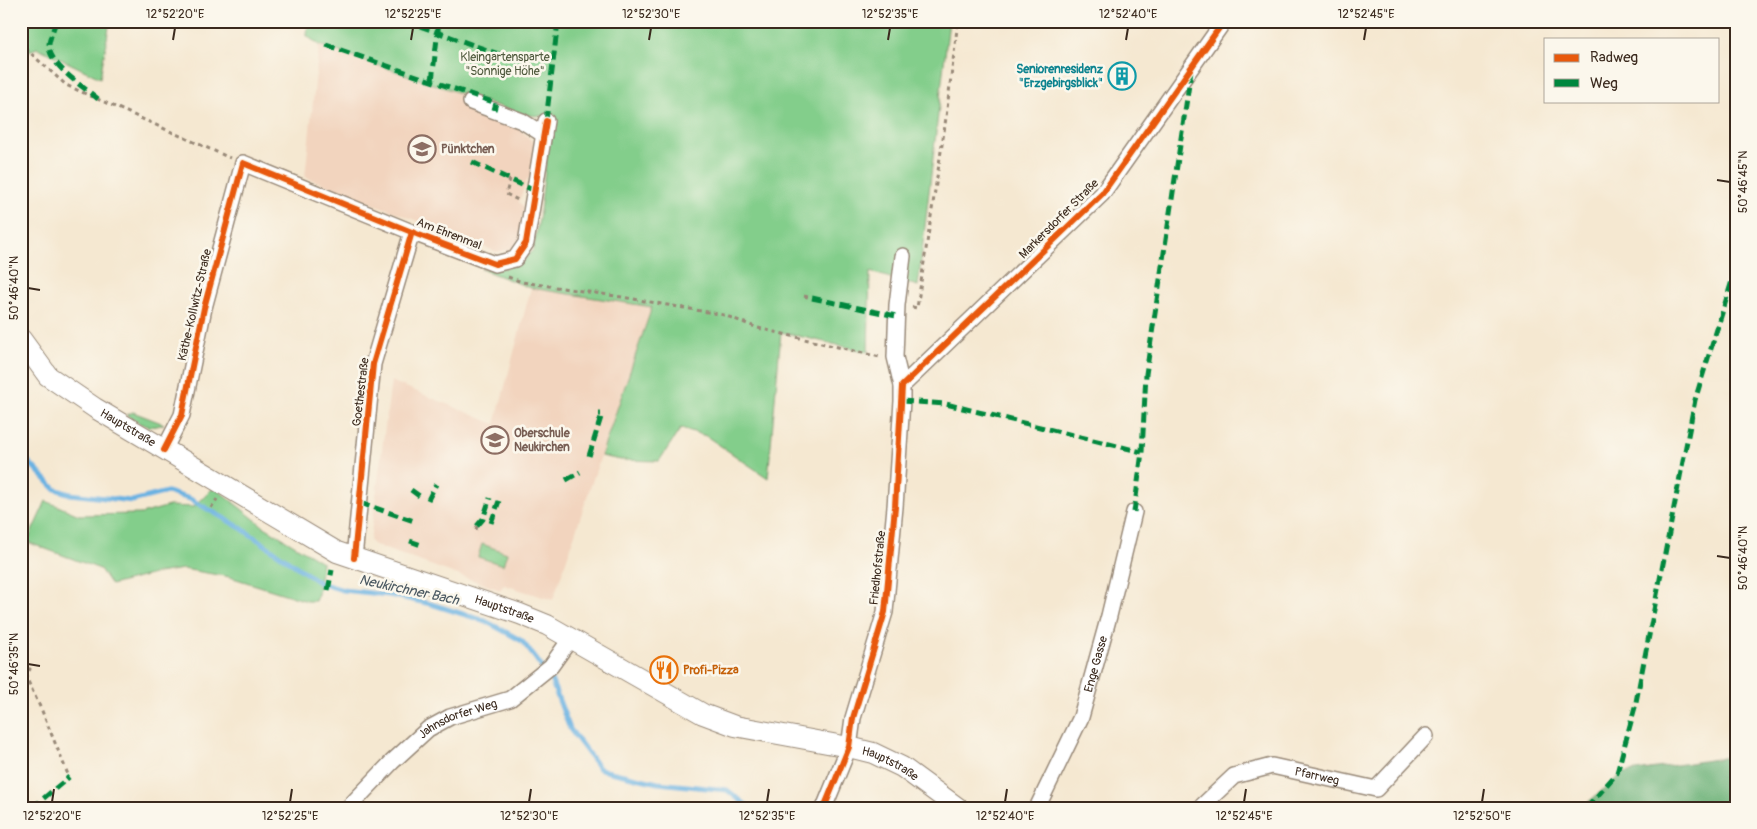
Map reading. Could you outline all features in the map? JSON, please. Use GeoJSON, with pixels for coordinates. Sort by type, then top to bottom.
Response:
{"type":"FeatureCollection","features":[{"type":"Feature","properties":{"kind":"main road","name":"Hauptstraße"},"geometry":{"type":"LineString","coordinates":[[21,340],[48,376],[95,408],[337,552],[520,614],[547,625],[610,663],[703,714],[735,726],[850,747],[872,753],[902,767],[958,808]]}},
{"type":"Feature","properties":{"kind":"street","name":"Markersdorfer Straße"},"geometry":{"type":"LineString","coordinates":[[902,386],[1102,194],[1224,21]]}},
{"type":"Feature","properties":{"kind":"street"},"geometry":{"type":"LineString","coordinates":[[471,102],[545,128],[526,243],[515,259],[496,264]]}},
{"type":"Feature","properties":{"kind":"street","name":"Am Ehrenmal"},"geometry":{"type":"LineString","coordinates":[[243,163],[496,264]]}},
{"type":"Feature","properties":{"kind":"street","name":"Käthe-Kollwitz-Straße"},"geometry":{"type":"LineString","coordinates":[[164,450],[182,415],[204,308],[243,163]]}},
{"type":"Feature","properties":{"kind":"street","name":"Goethestraße"},"geometry":{"type":"LineString","coordinates":[[354,558],[374,364],[412,232]]}},
{"type":"Feature","properties":{"kind":"street","name":"Friedhofstraße"},"geometry":{"type":"LineString","coordinates":[[824,808],[850,747],[853,718],[885,612],[895,507],[902,386],[895,358],[897,305],[903,256]]}},
{"type":"Feature","properties":{"kind":"street","name":"Enge Gasse"},"geometry":{"type":"LineString","coordinates":[[1037,808],[1081,717],[1109,616],[1134,512]]}},
{"type":"Feature","properties":{"kind":"street","name":"Jahnsdorfer Weg"},"geometry":{"type":"LineString","coordinates":[[348,808],[392,762],[428,729],[450,717],[510,698],[551,666],[571,638]]}},
{"type":"Feature","properties":{"kind":"street","name":"Pfarrweg"},"geometry":{"type":"LineString","coordinates":[[1200,808],[1234,776],[1272,766],[1376,789],[1426,736]]}},
{"type":"Feature","properties":{"kind":"path"},"geometry":{"type":"LineString","coordinates":[[897,305],[917,308],[945,125],[958,21]]}},
{"type":"Feature","properties":{"kind":"path"},"geometry":{"type":"LineString","coordinates":[[21,42],[27,50],[66,85],[243,163]]}},
{"type":"Feature","properties":{"kind":"path"},"geometry":{"type":"LineString","coordinates":[[505,193],[510,179]]}},
{"type":"Feature","properties":{"kind":"path"},"geometry":{"type":"LineString","coordinates":[[496,264],[497,273],[522,282],[630,298],[724,315],[758,328],[884,358],[895,358]]}},
{"type":"Feature","properties":{"kind":"path"},"geometry":{"type":"LineString","coordinates":[[804,296],[812,298]]}},
{"type":"Feature","properties":{"kind":"path"},"geometry":{"type":"LineString","coordinates":[[539,448],[545,450]]}},
{"type":"Feature","properties":{"kind":"path"},"geometry":{"type":"LineString","coordinates":[[21,665],[30,669],[26,677],[69,778]]}},
{"type":"Feature","properties":{"kind":"shaded area","name":"Pünktchen"},"geometry":{"type":"Polygon","coordinates":[[[319,45],[470,96],[519,128],[534,143],[537,155],[532,175],[527,180],[519,202],[524,207],[520,237],[512,249],[497,252],[305,177],[319,45]]]}},
{"type":"Feature","properties":{"kind":"shaded area","name":"Oberschule Neukirchen"},"geometry":{"type":"Polygon","coordinates":[[[531,288],[652,307],[553,600],[504,585],[500,590],[374,545],[370,541],[391,381],[495,424],[531,288]]]}},
{"type":"Feature","properties":{"kind":"green space"},"geometry":{"type":"Polygon","coordinates":[[[21,21],[110,21],[100,78],[38,48],[22,53],[21,21]]]}},
{"type":"Feature","properties":{"kind":"green space","name":"Kleingartensparte \"Sonnige Höhe\""},"geometry":{"type":"Polygon","coordinates":[[[308,21],[949,21],[918,286],[870,272],[868,352],[781,332],[768,478],[706,436],[681,428],[659,461],[621,460],[601,456],[652,307],[531,288],[481,269],[505,268],[522,262],[533,250],[539,219],[547,153],[542,116],[524,115],[319,45],[307,36],[308,21]]]}},
{"type":"Feature","properties":{"kind":"green space"},"geometry":{"type":"Polygon","coordinates":[[[133,412],[164,424],[158,426],[144,425],[126,415],[133,412]]]}},
{"type":"Feature","properties":{"kind":"green space"},"geometry":{"type":"Polygon","coordinates":[[[214,487],[263,526],[322,562],[318,594],[315,601],[307,601],[230,577],[183,569],[158,573],[111,585],[100,569],[27,542],[46,501],[79,515],[141,514],[169,506],[194,507],[214,487]]]}},
{"type":"Feature","properties":{"kind":"green space"},"geometry":{"type":"Polygon","coordinates":[[[482,544],[507,553],[503,565],[478,557],[482,544]]]}},
{"type":"Feature","properties":{"kind":"green space"},"geometry":{"type":"Polygon","coordinates":[[[1736,756],[1736,808],[1581,808],[1623,773],[1736,756]]]}},
{"type":"Feature","properties":{"kind":"waterway","name":"Neukirchner Bach"},"geometry":{"type":"LineString","coordinates":[[21,454],[55,489],[70,494],[132,501],[167,492],[190,499],[241,528],[320,583],[343,590],[389,595],[431,604],[485,621],[522,641],[536,659],[552,682],[570,729],[599,768],[658,783],[727,790],[750,808]]}},
{"type":"Feature","properties":{"kind":"marked path"},"geometry":{"type":"LineString","coordinates":[[56,21],[49,44],[50,52],[60,67],[98,99]]}},
{"type":"Feature","properties":{"kind":"marked path"},"geometry":{"type":"LineString","coordinates":[[406,21],[515,60]]}},
{"type":"Feature","properties":{"kind":"marked path"},"geometry":{"type":"LineString","coordinates":[[432,81],[439,21]]}},
{"type":"Feature","properties":{"kind":"marked path"},"geometry":{"type":"LineString","coordinates":[[546,121],[558,21]]}},
{"type":"Feature","properties":{"kind":"marked path"},"geometry":{"type":"LineString","coordinates":[[326,45],[496,103],[494,110]]}},
{"type":"Feature","properties":{"kind":"marked path"},"geometry":{"type":"LineString","coordinates":[[1134,512],[1142,452],[1146,374],[1191,71]]}},
{"type":"Feature","properties":{"kind":"marked path"},"geometry":{"type":"LineString","coordinates":[[472,162],[535,191]]}},
{"type":"Feature","properties":{"kind":"marked path"},"geometry":{"type":"LineString","coordinates":[[1587,808],[1617,773],[1635,707],[1695,400],[1736,268]]}},
{"type":"Feature","properties":{"kind":"marked path"},"geometry":{"type":"LineString","coordinates":[[812,298],[896,316]]}},
{"type":"Feature","properties":{"kind":"marked path"},"geometry":{"type":"LineString","coordinates":[[902,401],[946,404],[1142,452]]}},
{"type":"Feature","properties":{"kind":"marked path"},"geometry":{"type":"LineString","coordinates":[[589,456],[602,414],[599,414]]}},
{"type":"Feature","properties":{"kind":"marked path"},"geometry":{"type":"LineString","coordinates":[[566,480],[580,472]]}},
{"type":"Feature","properties":{"kind":"marked path"},"geometry":{"type":"LineString","coordinates":[[428,500],[436,484]]}},
{"type":"Feature","properties":{"kind":"marked path"},"geometry":{"type":"LineString","coordinates":[[411,490],[422,498]]}},
{"type":"Feature","properties":{"kind":"marked path"},"geometry":{"type":"LineString","coordinates":[[477,526],[483,519],[490,498]]}},
{"type":"Feature","properties":{"kind":"marked path"},"geometry":{"type":"LineString","coordinates":[[491,523],[499,501]]}},
{"type":"Feature","properties":{"kind":"marked path"},"geometry":{"type":"LineString","coordinates":[[360,503],[414,521]]}},
{"type":"Feature","properties":{"kind":"marked path"},"geometry":{"type":"LineString","coordinates":[[410,541],[421,545]]}},
{"type":"Feature","properties":{"kind":"marked path"},"geometry":{"type":"LineString","coordinates":[[328,590],[332,570]]}},
{"type":"Feature","properties":{"kind":"marked path"},"geometry":{"type":"LineString","coordinates":[[32,808],[69,777]]}},
{"type":"Feature","properties":{"kind":"cycle path"},"geometry":{"type":"LineString","coordinates":[[824,808],[849,747],[853,718],[885,612],[895,507],[902,386],[1102,194],[1224,21]]}},
{"type":"Feature","properties":{"kind":"cycle path"},"geometry":{"type":"LineString","coordinates":[[164,450],[182,415],[204,308],[243,163],[495,264],[515,259],[526,243],[546,121]]}},
{"type":"Feature","properties":{"kind":"cycle path"},"geometry":{"type":"LineString","coordinates":[[354,558],[373,364],[412,232]]}},
{"type":"Feature","properties":{"kind":"place","name":"Seniorenresidenz \"Erzgebirgsblick\""},"geometry":{"type":"Point","coordinates":[1122,76]}},
{"type":"Feature","properties":{"kind":"place","name":"Pünktchen"},"geometry":{"type":"Point","coordinates":[422,149]}},
{"type":"Feature","properties":{"kind":"place","name":"Oberschule Neukirchen"},"geometry":{"type":"Point","coordinates":[495,440]}},
{"type":"Feature","properties":{"kind":"place","name":"Profi-Pizza"},"geometry":{"type":"Point","coordinates":[664,670]}}]}
